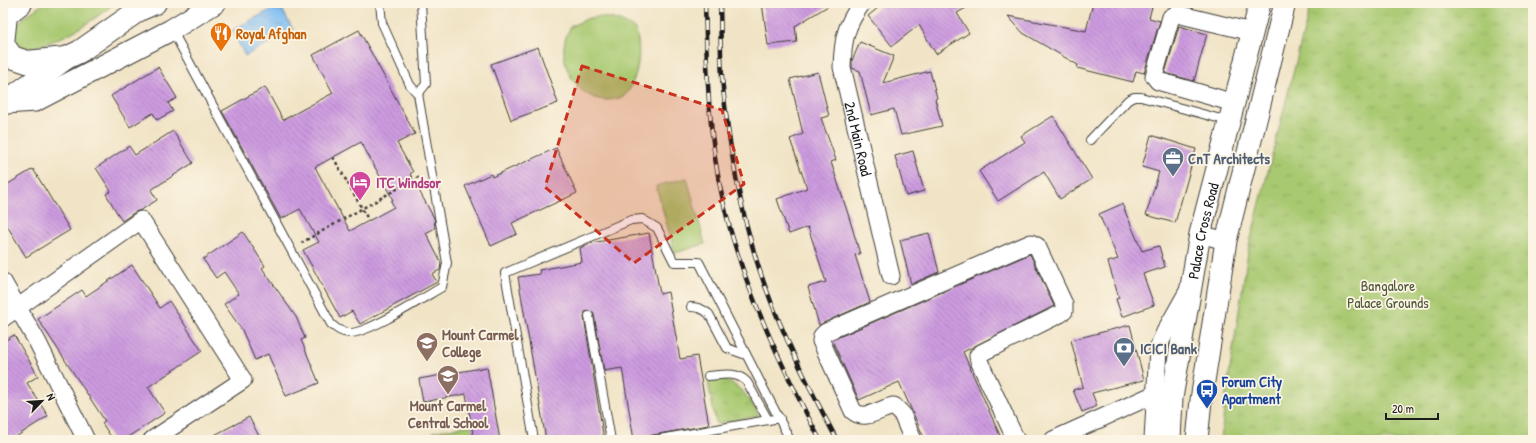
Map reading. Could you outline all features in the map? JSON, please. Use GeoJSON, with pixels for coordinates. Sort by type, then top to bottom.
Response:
{"type":"FeatureCollection","features":[{"type":"Feature","properties":{"kind":"main road"},"geometry":{"type":"LineString","coordinates":[[4,104],[66,58],[79,52],[145,5]]}},
{"type":"Feature","properties":{"kind":"main road"},"geometry":{"type":"LineString","coordinates":[[10,12],[3,44],[12,57],[27,62],[66,58]]}},
{"type":"Feature","properties":{"kind":"street"},"geometry":{"type":"LineString","coordinates":[[4,104],[35,101],[171,30],[215,3]]}},
{"type":"Feature","properties":{"kind":"street","name":"2nd Main Road"},"geometry":{"type":"LineString","coordinates":[[862,3],[853,15],[846,30],[842,67],[891,276]]}},
{"type":"Feature","properties":{"kind":"street","name":"Palace Cross Road"},"geometry":{"type":"LineString","coordinates":[[1170,440],[1172,398],[1200,234],[1260,3]]}},
{"type":"Feature","properties":{"kind":"street","name":"Palace Cross Road"},"geometry":{"type":"LineString","coordinates":[[1197,440],[1201,400],[1226,240],[1286,3]]}},
{"type":"Feature","properties":{"kind":"street"},"geometry":{"type":"LineString","coordinates":[[1231,112],[1158,82],[1154,76],[1173,14],[1252,32]]}},
{"type":"Feature","properties":{"kind":"street"},"geometry":{"type":"LineString","coordinates":[[3,318],[141,220],[243,380],[152,440]]}},
{"type":"Feature","properties":{"kind":"street"},"geometry":{"type":"LineString","coordinates":[[1200,234],[1226,240]]}},
{"type":"Feature","properties":{"kind":"street"},"geometry":{"type":"LineString","coordinates":[[913,440],[902,414],[894,406],[865,416],[857,415],[853,411],[821,341],[822,336],[826,332],[1031,243],[1037,246],[1064,304],[1064,311],[983,352],[978,356],[1016,440]]}},
{"type":"Feature","properties":{"kind":"street"},"geometry":{"type":"LineString","coordinates":[[3,282],[38,343],[86,440]]}},
{"type":"Feature","properties":{"kind":"street"},"geometry":{"type":"LineString","coordinates":[[1153,440],[1158,348],[1165,332],[1192,284]]}},
{"type":"Feature","properties":{"kind":"street"},"geometry":{"type":"LineString","coordinates":[[1053,440],[1155,394]]}},
{"type":"Feature","properties":{"kind":"lane"},"geometry":{"type":"LineString","coordinates":[[171,30],[331,324],[340,331],[351,333],[363,330],[392,316],[442,287],[447,263],[418,94],[410,85],[382,23],[380,3]]}},
{"type":"Feature","properties":{"kind":"lane"},"geometry":{"type":"LineString","coordinates":[[418,94],[426,84],[421,3]]}},
{"type":"Feature","properties":{"kind":"lane"},"geometry":{"type":"LineString","coordinates":[[1090,140],[1128,100],[1134,97],[1141,96],[1231,112]]}},
{"type":"Feature","properties":{"kind":"lane"},"geometry":{"type":"LineString","coordinates":[[534,440],[505,273],[631,220],[642,219],[658,228],[674,262],[699,262],[790,440]]}},
{"type":"Feature","properties":{"kind":"lane"},"geometry":{"type":"LineString","coordinates":[[690,307],[705,310],[709,314],[727,348],[746,355]]}},
{"type":"Feature","properties":{"kind":"lane"},"geometry":{"type":"LineString","coordinates":[[589,316],[611,440]]}},
{"type":"Feature","properties":{"kind":"lane"},"geometry":{"type":"LineString","coordinates":[[708,376],[734,374],[744,379],[768,420]]}},
{"type":"Feature","properties":{"kind":"lane"},"geometry":{"type":"LineString","coordinates":[[654,440],[780,418]]}},
{"type":"Feature","properties":{"kind":"path"},"geometry":{"type":"LineString","coordinates":[[333,158],[369,221]]}},
{"type":"Feature","properties":{"kind":"path"},"geometry":{"type":"LineString","coordinates":[[291,249],[431,170]]}},
{"type":"Feature","properties":{"kind":"highlighted area"},"geometry":{"type":"Polygon","coordinates":[[[582,66],[722,110],[744,184],[634,263],[545,187],[582,66]]]}},
{"type":"Feature","properties":{"kind":"green space"},"geometry":{"type":"Polygon","coordinates":[[[44,3],[115,3],[83,26],[60,38],[35,47],[23,49],[14,40],[14,27],[23,18],[44,3]]]}},
{"type":"Feature","properties":{"kind":"green space","name":"Bangalore Palace Grounds"},"geometry":{"type":"Polygon","coordinates":[[[1311,3],[1533,3],[1533,440],[1221,440],[1225,401],[1249,246],[1311,3]]]}},
{"type":"Feature","properties":{"kind":"green space"},"geometry":{"type":"Polygon","coordinates":[[[598,17],[618,20],[636,30],[639,54],[636,73],[628,92],[625,95],[615,99],[605,100],[595,98],[578,87],[572,79],[565,60],[565,40],[571,26],[589,18],[598,17]]]}},
{"type":"Feature","properties":{"kind":"green space"},"geometry":{"type":"Polygon","coordinates":[[[687,178],[705,244],[675,253],[656,186],[687,178]]]}},
{"type":"Feature","properties":{"kind":"green space"},"geometry":{"type":"Polygon","coordinates":[[[724,380],[736,386],[745,394],[759,416],[716,424],[708,382],[724,380]]]}},
{"type":"Feature","properties":{"kind":"green space"},"geometry":{"type":"Polygon","coordinates":[[[472,425],[474,440],[434,440],[432,432],[472,425]]]}},
{"type":"Feature","properties":{"kind":"water"},"geometry":{"type":"Polygon","coordinates":[[[280,5],[293,30],[245,56],[232,30],[280,5]]]}},
{"type":"Feature","properties":{"kind":"building"},"geometry":{"type":"Polygon","coordinates":[[[762,3],[833,3],[795,26],[797,42],[768,45],[762,3]]]}},
{"type":"Feature","properties":{"kind":"building"},"geometry":{"type":"Polygon","coordinates":[[[884,3],[975,3],[957,13],[969,33],[936,54],[919,25],[892,46],[868,16],[884,3]]]}},
{"type":"Feature","properties":{"kind":"building"},"geometry":{"type":"Polygon","coordinates":[[[1093,3],[1153,3],[1149,18],[1160,21],[1144,73],[1136,71],[1133,82],[1077,68],[1078,65],[1023,33],[1008,16],[1086,31],[1093,3]]]}},
{"type":"Feature","properties":{"kind":"building"},"geometry":{"type":"Polygon","coordinates":[[[1179,26],[1207,34],[1194,81],[1165,73],[1179,26]]]}},
{"type":"Feature","properties":{"kind":"building"},"geometry":{"type":"Polygon","coordinates":[[[359,30],[415,134],[397,143],[413,172],[410,174],[434,218],[435,228],[426,233],[441,263],[440,270],[432,274],[437,282],[360,324],[352,311],[340,318],[303,250],[319,242],[300,209],[281,219],[222,111],[265,87],[283,120],[333,93],[313,55],[359,30]],[[361,142],[315,167],[350,231],[394,207],[391,201],[393,200],[361,142]]]}},
{"type":"Feature","properties":{"kind":"building"},"geometry":{"type":"Polygon","coordinates":[[[860,42],[894,56],[883,83],[930,71],[942,126],[901,135],[894,109],[871,115],[860,71],[852,68],[852,61],[860,42]]]}},
{"type":"Feature","properties":{"kind":"building"},"geometry":{"type":"Polygon","coordinates":[[[538,47],[558,103],[511,120],[491,64],[538,47]]]}},
{"type":"Feature","properties":{"kind":"building"},"geometry":{"type":"Polygon","coordinates":[[[158,67],[177,98],[168,103],[173,111],[157,120],[153,113],[130,127],[111,96],[158,67]]]}},
{"type":"Feature","properties":{"kind":"building"},"geometry":{"type":"Polygon","coordinates":[[[818,72],[829,116],[821,118],[836,160],[831,162],[860,254],[855,255],[870,302],[819,325],[808,287],[826,282],[808,227],[789,234],[777,199],[807,188],[790,139],[803,134],[790,79],[818,72]]]}},
{"type":"Feature","properties":{"kind":"building"},"geometry":{"type":"Polygon","coordinates":[[[1053,116],[1092,179],[1060,199],[1044,172],[998,201],[979,171],[1025,142],[1021,136],[1053,116]]]}},
{"type":"Feature","properties":{"kind":"building"},"geometry":{"type":"Polygon","coordinates":[[[173,131],[193,163],[151,190],[157,200],[122,221],[106,194],[111,191],[96,168],[129,146],[135,155],[173,131]]]}},
{"type":"Feature","properties":{"kind":"building"},"geometry":{"type":"Polygon","coordinates":[[[1151,135],[1196,149],[1175,223],[1146,215],[1159,172],[1142,167],[1151,135]]]}},
{"type":"Feature","properties":{"kind":"building"},"geometry":{"type":"Polygon","coordinates":[[[556,148],[577,193],[512,223],[517,234],[491,246],[465,186],[491,174],[492,177],[556,148]]]}},
{"type":"Feature","properties":{"kind":"building"},"geometry":{"type":"Polygon","coordinates":[[[913,151],[924,191],[906,196],[895,156],[913,151]]]}},
{"type":"Feature","properties":{"kind":"building"},"geometry":{"type":"Polygon","coordinates":[[[33,169],[70,230],[26,257],[3,219],[3,187],[33,169]]]}},
{"type":"Feature","properties":{"kind":"building"},"geometry":{"type":"Polygon","coordinates":[[[1122,204],[1142,251],[1159,246],[1165,267],[1143,274],[1154,305],[1122,317],[1116,299],[1119,298],[1108,262],[1118,259],[1099,214],[1122,204]]]}},
{"type":"Feature","properties":{"kind":"building"},"geometry":{"type":"Polygon","coordinates":[[[243,232],[265,266],[262,268],[296,317],[305,338],[301,340],[319,383],[286,396],[268,354],[255,360],[242,330],[224,304],[239,294],[224,272],[216,278],[203,259],[243,232]]]}},
{"type":"Feature","properties":{"kind":"building"},"geometry":{"type":"Polygon","coordinates":[[[649,233],[660,294],[668,292],[680,359],[697,356],[709,425],[653,435],[650,436],[649,440],[634,440],[622,368],[604,371],[594,315],[593,312],[588,311],[585,312],[584,317],[604,440],[546,440],[518,277],[540,274],[539,270],[582,262],[580,248],[591,243],[649,233]]]}},
{"type":"Feature","properties":{"kind":"building"},"geometry":{"type":"Polygon","coordinates":[[[929,233],[939,272],[911,284],[900,240],[929,233]]]}},
{"type":"Feature","properties":{"kind":"building"},"geometry":{"type":"Polygon","coordinates":[[[1030,254],[1054,306],[963,352],[1002,440],[925,440],[899,382],[859,400],[832,340],[1030,254]]]}},
{"type":"Feature","properties":{"kind":"building"},"geometry":{"type":"Polygon","coordinates":[[[132,265],[160,308],[169,301],[202,351],[148,387],[165,413],[123,440],[113,440],[102,423],[105,421],[38,319],[82,290],[86,296],[132,265]]]}},
{"type":"Feature","properties":{"kind":"building"},"geometry":{"type":"Polygon","coordinates":[[[1130,325],[1144,380],[1092,393],[1097,406],[1082,412],[1073,390],[1083,387],[1071,340],[1130,325]]]}},
{"type":"Feature","properties":{"kind":"building"},"geometry":{"type":"Polygon","coordinates":[[[14,335],[38,376],[27,383],[48,416],[11,440],[3,440],[3,342],[14,335]]]}},
{"type":"Feature","properties":{"kind":"building"},"geometry":{"type":"Polygon","coordinates":[[[487,367],[500,440],[474,440],[466,394],[423,402],[419,379],[487,367]]]}},
{"type":"Feature","properties":{"kind":"building"},"geometry":{"type":"Polygon","coordinates":[[[249,417],[261,440],[205,440],[249,417]]]}},
{"type":"Feature","properties":{"kind":"railway"},"geometry":{"type":"LineString","coordinates":[[705,3],[711,130],[719,180],[732,236],[752,296],[764,325],[820,440]]}},
{"type":"Feature","properties":{"kind":"railway"},"geometry":{"type":"LineString","coordinates":[[720,3],[721,67],[726,113],[733,162],[749,236],[764,283],[780,324],[807,382],[837,440]]}},
{"type":"Feature","properties":{"kind":"place","name":"Royal Afghan"},"geometry":{"type":"Point","coordinates":[221,52]}},
{"type":"Feature","properties":{"kind":"place","name":"CnT Architects"},"geometry":{"type":"Point","coordinates":[1173,178]}},
{"type":"Feature","properties":{"kind":"place","name":"ITC Windsor"},"geometry":{"type":"Point","coordinates":[360,202]}},
{"type":"Feature","properties":{"kind":"place","name":"Mount Carmel College"},"geometry":{"type":"Point","coordinates":[427,362]}},
{"type":"Feature","properties":{"kind":"place","name":"ICICI Bank"},"geometry":{"type":"Point","coordinates":[1124,368]}},
{"type":"Feature","properties":{"kind":"place","name":"Mount Carmel Central School"},"geometry":{"type":"Point","coordinates":[448,396]}},
{"type":"Feature","properties":{"kind":"place","name":"Forum City Apartment"},"geometry":{"type":"Point","coordinates":[1207,410]}}]}
